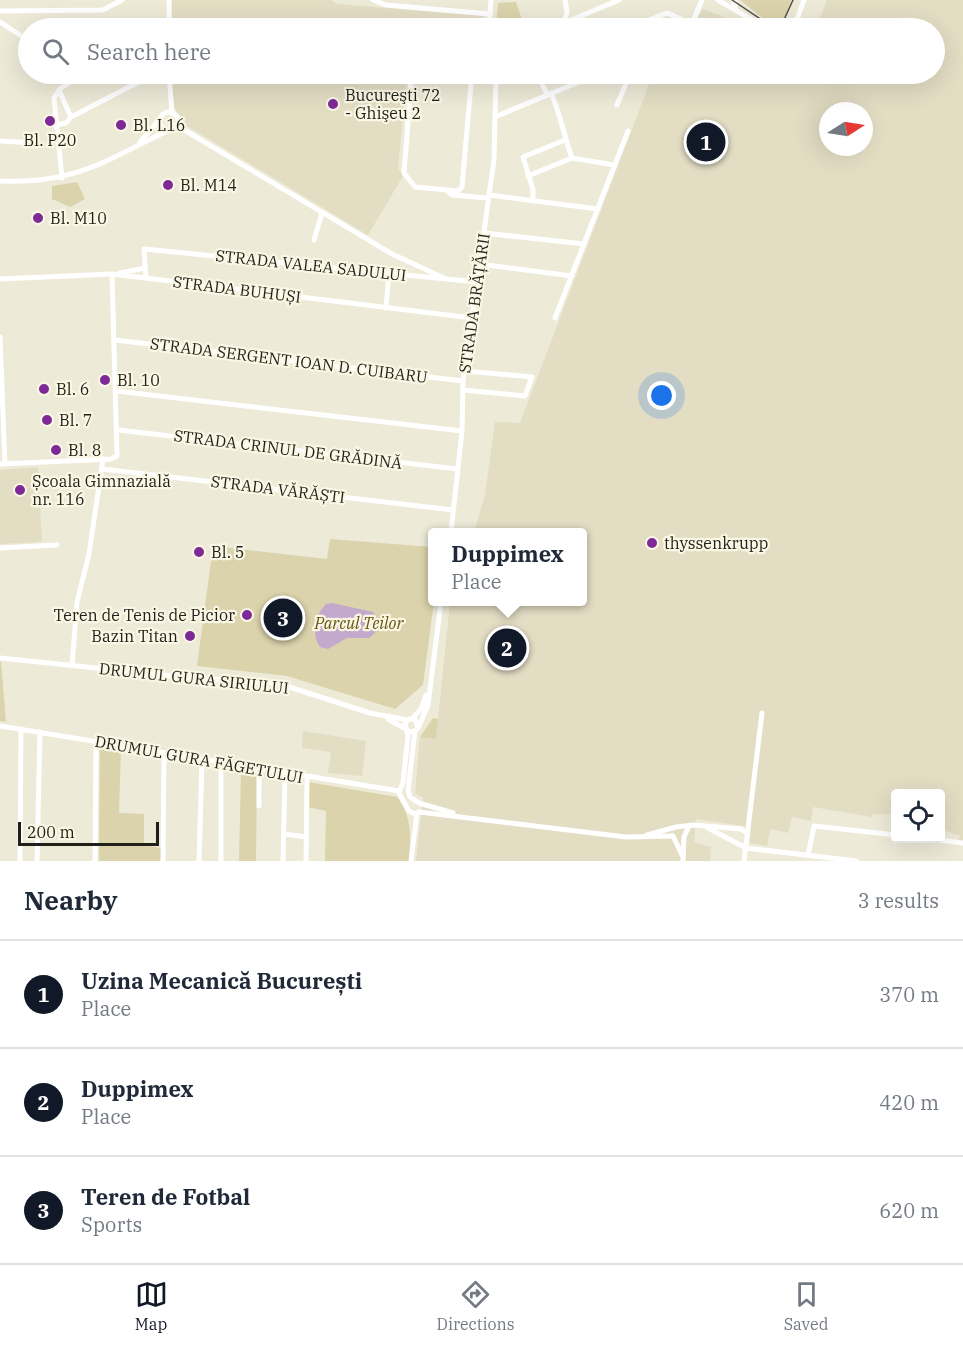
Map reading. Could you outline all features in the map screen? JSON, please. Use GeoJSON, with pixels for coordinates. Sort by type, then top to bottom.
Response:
{"type":"FeatureCollection","features":[{"type":"Feature","properties":{"kind":"main road"},"geometry":{"type":"LineString","coordinates":[[734,0],[735,9]]}},
{"type":"Feature","properties":{"kind":"street"},"geometry":{"type":"LineString","coordinates":[[0,11],[103,10],[122,0]]}},
{"type":"Feature","properties":{"kind":"street"},"geometry":{"type":"LineString","coordinates":[[169,0],[169,18]]}},
{"type":"Feature","properties":{"kind":"street"},"geometry":{"type":"LineString","coordinates":[[373,0],[386,4],[490,14]]}},
{"type":"Feature","properties":{"kind":"street"},"geometry":{"type":"LineString","coordinates":[[432,0],[432,8]]}},
{"type":"Feature","properties":{"kind":"street"},"geometry":{"type":"LineString","coordinates":[[490,18],[491,0]]}},
{"type":"Feature","properties":{"kind":"street"},"geometry":{"type":"LineString","coordinates":[[565,0],[565,18]]}},
{"type":"Feature","properties":{"kind":"street"},"geometry":{"type":"LineString","coordinates":[[576,18],[619,0]]}},
{"type":"Feature","properties":{"kind":"street"},"geometry":{"type":"LineString","coordinates":[[694,18],[702,0]]}},
{"type":"Feature","properties":{"kind":"street"},"geometry":{"type":"LineString","coordinates":[[718,0],[750,18]]}},
{"type":"Feature","properties":{"kind":"street"},"geometry":{"type":"LineString","coordinates":[[798,18],[804,0]]}},
{"type":"Feature","properties":{"kind":"street"},"geometry":{"type":"LineString","coordinates":[[654,18],[667,13],[678,18]]}},
{"type":"Feature","properties":{"kind":"street"},"geometry":{"type":"LineString","coordinates":[[0,22],[18,34]]}},
{"type":"Feature","properties":{"kind":"street"},"geometry":{"type":"LineString","coordinates":[[62,178],[54,99],[66,84]]}},
{"type":"Feature","properties":{"kind":"street"},"geometry":{"type":"LineString","coordinates":[[56,125],[66,123],[71,117],[135,84]]}},
{"type":"Feature","properties":{"kind":"street"},"geometry":{"type":"LineString","coordinates":[[169,84],[169,98],[172,113],[177,118],[176,126]]}},
{"type":"Feature","properties":{"kind":"street"},"geometry":{"type":"LineString","coordinates":[[411,84],[404,168],[415,187],[445,190],[458,190],[462,187],[471,84]]}},
{"type":"Feature","properties":{"kind":"street","name":"STRADA BRĂȚĂRII"},"geometry":{"type":"LineString","coordinates":[[451,528],[462,431],[465,371],[494,160],[496,84]]}},
{"type":"Feature","properties":{"kind":"street"},"geometry":{"type":"LineString","coordinates":[[544,84],[566,130],[565,140],[572,158]]}},
{"type":"Feature","properties":{"kind":"street"},"geometry":{"type":"LineString","coordinates":[[495,117],[574,84]]}},
{"type":"Feature","properties":{"kind":"street"},"geometry":{"type":"LineString","coordinates":[[617,105],[626,84]]}},
{"type":"Feature","properties":{"kind":"street"},"geometry":{"type":"LineString","coordinates":[[59,90],[71,117]]}},
{"type":"Feature","properties":{"kind":"street"},"geometry":{"type":"LineString","coordinates":[[140,143],[162,116],[169,98]]}},
{"type":"Feature","properties":{"kind":"street"},"geometry":{"type":"LineString","coordinates":[[162,116],[172,113]]}},
{"type":"Feature","properties":{"kind":"street"},"geometry":{"type":"LineString","coordinates":[[162,116],[162,126],[169,130]]}},
{"type":"Feature","properties":{"kind":"street"},"geometry":{"type":"LineString","coordinates":[[0,181],[62,178],[93,168],[176,126]]}},
{"type":"Feature","properties":{"kind":"street"},"geometry":{"type":"LineString","coordinates":[[176,126],[392,254],[446,279]]}},
{"type":"Feature","properties":{"kind":"street"},"geometry":{"type":"LineString","coordinates":[[555,318],[628,131]]}},
{"type":"Feature","properties":{"kind":"street"},"geometry":{"type":"LineString","coordinates":[[533,199],[533,190],[523,158],[565,140]]}},
{"type":"Feature","properties":{"kind":"street"},"geometry":{"type":"LineString","coordinates":[[0,141],[35,143]]}},
{"type":"Feature","properties":{"kind":"street"},"geometry":{"type":"LineString","coordinates":[[528,176],[572,158],[614,165]]}},
{"type":"Feature","properties":{"kind":"street"},"geometry":{"type":"LineString","coordinates":[[445,190],[452,195],[533,199],[598,208]]}},
{"type":"Feature","properties":{"kind":"street"},"geometry":{"type":"LineString","coordinates":[[314,240],[322,213]]}},
{"type":"Feature","properties":{"kind":"street"},"geometry":{"type":"LineString","coordinates":[[484,233],[584,244]]}},
{"type":"Feature","properties":{"kind":"street","name":"STRADA VALEA SADULUI"},"geometry":{"type":"LineString","coordinates":[[145,268],[144,249],[477,282]]}},
{"type":"Feature","properties":{"kind":"street"},"geometry":{"type":"LineString","coordinates":[[479,264],[572,276]]}},
{"type":"Feature","properties":{"kind":"street"},"geometry":{"type":"LineString","coordinates":[[0,337],[2,464],[113,458],[118,453],[112,274],[145,268],[146,278]]}},
{"type":"Feature","properties":{"kind":"street"},"geometry":{"type":"LineString","coordinates":[[386,308],[389,273]]}},
{"type":"Feature","properties":{"kind":"street","name":"STRADA BUHUȘI"},"geometry":{"type":"LineString","coordinates":[[0,279],[112,274],[472,318]]}},
{"type":"Feature","properties":{"kind":"street","name":"STRADA SERGENT IOAN D. CUIBARU"},"geometry":{"type":"LineString","coordinates":[[115,340],[464,381]]}},
{"type":"Feature","properties":{"kind":"street"},"geometry":{"type":"LineString","coordinates":[[463,390],[525,396],[532,377],[465,371]]}},
{"type":"Feature","properties":{"kind":"street"},"geometry":{"type":"LineString","coordinates":[[116,391],[462,431]]}},
{"type":"Feature","properties":{"kind":"street","name":"STRADA CRINUL DE GRĂDINĂ"},"geometry":{"type":"LineString","coordinates":[[117,429],[458,469]]}},
{"type":"Feature","properties":{"kind":"street"},"geometry":{"type":"LineString","coordinates":[[72,665],[78,602],[89,554],[104,459]]}},
{"type":"Feature","properties":{"kind":"street","name":"STRADA VĂRĂȘTI"},"geometry":{"type":"LineString","coordinates":[[102,469],[453,510]]}},
{"type":"Feature","properties":{"kind":"street"},"geometry":{"type":"LineString","coordinates":[[0,548],[57,545]]}},
{"type":"Feature","properties":{"kind":"street"},"geometry":{"type":"LineString","coordinates":[[440,606],[427,709],[417,729],[408,790],[411,799],[419,804],[472,818]]}},
{"type":"Feature","properties":{"kind":"street","name":"DRUMUL GURA SIRIULUI"},"geometry":{"type":"LineString","coordinates":[[0,658],[187,677],[277,683],[384,717],[407,730]]}},
{"type":"Feature","properties":{"kind":"street"},"geometry":{"type":"LineString","coordinates":[[431,679],[421,709],[410,719],[400,789],[416,812],[637,838],[675,838],[685,830]]}},
{"type":"Feature","properties":{"kind":"street"},"geometry":{"type":"LineString","coordinates":[[744,861],[744,846],[762,713]]}},
{"type":"Feature","properties":{"kind":"street","name":"DRUMUL GURA SIRIULUI"},"geometry":{"type":"LineString","coordinates":[[384,717],[410,719]]}},
{"type":"Feature","properties":{"kind":"street"},"geometry":{"type":"LineString","coordinates":[[410,719],[417,729]]}},
{"type":"Feature","properties":{"kind":"street","name":"DRUMUL GURA FĂGETULUI"},"geometry":{"type":"LineString","coordinates":[[0,726],[259,770],[408,790]]}},
{"type":"Feature","properties":{"kind":"street"},"geometry":{"type":"LineString","coordinates":[[20,861],[21,729]]}},
{"type":"Feature","properties":{"kind":"street"},"geometry":{"type":"LineString","coordinates":[[407,730],[417,729]]}},
{"type":"Feature","properties":{"kind":"street"},"geometry":{"type":"LineString","coordinates":[[37,861],[40,732]]}},
{"type":"Feature","properties":{"kind":"street"},"geometry":{"type":"LineString","coordinates":[[95,861],[96,742]]}},
{"type":"Feature","properties":{"kind":"street"},"geometry":{"type":"LineString","coordinates":[[163,861],[165,753]]}},
{"type":"Feature","properties":{"kind":"street"},"geometry":{"type":"LineString","coordinates":[[200,861],[202,760]]}},
{"type":"Feature","properties":{"kind":"street"},"geometry":{"type":"LineString","coordinates":[[220,861],[221,763]]}},
{"type":"Feature","properties":{"kind":"street"},"geometry":{"type":"LineString","coordinates":[[259,770],[259,806]]}},
{"type":"Feature","properties":{"kind":"street"},"geometry":{"type":"LineString","coordinates":[[283,861],[285,774]]}},
{"type":"Feature","properties":{"kind":"street"},"geometry":{"type":"LineString","coordinates":[[306,861],[307,777]]}},
{"type":"Feature","properties":{"kind":"street"},"geometry":{"type":"LineString","coordinates":[[411,861],[416,812],[419,804]]}},
{"type":"Feature","properties":{"kind":"street"},"geometry":{"type":"LineString","coordinates":[[637,838],[674,828],[685,830],[704,826],[738,829],[747,836]]}},
{"type":"Feature","properties":{"kind":"street"},"geometry":{"type":"LineString","coordinates":[[704,826],[744,846],[856,861]]}},
{"type":"Feature","properties":{"kind":"street"},"geometry":{"type":"LineString","coordinates":[[808,855],[814,826],[891,834]]}},
{"type":"Feature","properties":{"kind":"street"},"geometry":{"type":"LineString","coordinates":[[674,828],[675,838],[684,860]]}},
{"type":"Feature","properties":{"kind":"street"},"geometry":{"type":"LineString","coordinates":[[735,841],[734,834],[738,829]]}},
{"type":"Feature","properties":{"kind":"street"},"geometry":{"type":"LineString","coordinates":[[684,860],[685,830]]}},
{"type":"Feature","properties":{"kind":"street"},"geometry":{"type":"LineString","coordinates":[[284,834],[306,837]]}},
{"type":"Feature","properties":{"kind":"street"},"geometry":{"type":"LineString","coordinates":[[945,841],[963,843]]}},
{"type":"Feature","properties":{"kind":"shaded area"},"geometry":{"type":"Polygon","coordinates":[[[172,0],[331,0],[337,4],[483,16],[483,18],[172,18],[172,0]]]}},
{"type":"Feature","properties":{"kind":"shaded area"},"geometry":{"type":"Polygon","coordinates":[[[827,0],[963,0],[963,841],[959,840],[960,836],[945,830],[945,789],[891,789],[890,814],[873,814],[872,817],[813,807],[811,821],[792,817],[788,833],[770,829],[767,846],[750,843],[751,827],[696,819],[694,842],[711,847],[710,861],[416,861],[423,798],[415,793],[420,737],[436,739],[450,606],[587,606],[587,528],[475,528],[485,495],[495,422],[520,423],[649,84],[945,84],[945,18],[820,18],[827,0]]]}},
{"type":"Feature","properties":{"kind":"shaded area"},"geometry":{"type":"Polygon","coordinates":[[[703,9],[726,18],[698,18],[703,9]]]}},
{"type":"Feature","properties":{"kind":"shaded area"},"geometry":{"type":"Polygon","coordinates":[[[172,84],[406,84],[398,168],[403,176],[368,235],[187,126],[172,104],[172,84]]]}},
{"type":"Feature","properties":{"kind":"shaded area"},"geometry":{"type":"Polygon","coordinates":[[[38,467],[42,542],[0,544],[0,470],[38,467]]]}},
{"type":"Feature","properties":{"kind":"shaded area"},"geometry":{"type":"Polygon","coordinates":[[[332,603],[373,612],[379,621],[379,629],[369,638],[347,638],[328,649],[320,647],[315,631],[317,619],[322,608],[332,603]]]}},
{"type":"Feature","properties":{"kind":"shaded area"},"geometry":{"type":"Polygon","coordinates":[[[303,731],[366,741],[362,776],[328,773],[331,752],[302,748],[303,731]]]}},
{"type":"Feature","properties":{"kind":"green space"},"geometry":{"type":"Polygon","coordinates":[[[740,0],[791,0],[785,18],[762,18],[740,0]]]}},
{"type":"Feature","properties":{"kind":"green space"},"geometry":{"type":"Polygon","coordinates":[[[516,2],[521,18],[497,18],[498,3],[516,2]]]}},
{"type":"Feature","properties":{"kind":"green space"},"geometry":{"type":"Polygon","coordinates":[[[77,182],[85,199],[70,207],[52,199],[52,186],[77,182]]]}},
{"type":"Feature","properties":{"kind":"green space","name":"Parcul Teilor"},"geometry":{"type":"Polygon","coordinates":[[[330,539],[428,547],[428,606],[433,606],[423,685],[395,709],[287,676],[197,666],[213,546],[327,559],[330,539]]]}},
{"type":"Feature","properties":{"kind":"green space"},"geometry":{"type":"Polygon","coordinates":[[[1,662],[6,722],[0,721],[1,662]]]}},
{"type":"Feature","properties":{"kind":"green space"},"geometry":{"type":"Polygon","coordinates":[[[433,718],[438,719],[436,739],[420,737],[433,718]]]}},
{"type":"Feature","properties":{"kind":"green space"},"geometry":{"type":"Polygon","coordinates":[[[100,745],[121,749],[119,813],[144,814],[144,845],[161,848],[161,861],[99,861],[100,745]]]}},
{"type":"Feature","properties":{"kind":"green space"},"geometry":{"type":"Polygon","coordinates":[[[241,771],[257,773],[256,861],[239,861],[241,771]]]}},
{"type":"Feature","properties":{"kind":"green space"},"geometry":{"type":"Polygon","coordinates":[[[308,782],[397,797],[408,820],[409,861],[325,861],[326,811],[308,807],[308,782]]]}},
{"type":"Feature","properties":{"kind":"tram line"},"geometry":{"type":"LineString","coordinates":[[732,0],[759,18]]}},
{"type":"Feature","properties":{"kind":"tram line"},"geometry":{"type":"LineString","coordinates":[[785,18],[793,0]]}},
{"type":"Feature","properties":{"kind":"place","name":"Bucureşti 72 - Ghişeu 2"},"geometry":{"type":"Point","coordinates":[333,104]}},
{"type":"Feature","properties":{"kind":"place","name":"Bl. P20"},"geometry":{"type":"Point","coordinates":[50,121]}},
{"type":"Feature","properties":{"kind":"place","name":"Bl. L16"},"geometry":{"type":"Point","coordinates":[121,125]}},
{"type":"Feature","properties":{"kind":"place","name":"Uzina Mecanică București"},"geometry":{"type":"Point","coordinates":[706,142]}},
{"type":"Feature","properties":{"kind":"place","name":"Bl. M14"},"geometry":{"type":"Point","coordinates":[168,185]}},
{"type":"Feature","properties":{"kind":"place","name":"Bl. M10"},"geometry":{"type":"Point","coordinates":[38,218]}},
{"type":"Feature","properties":{"kind":"place","name":"Bl. 10"},"geometry":{"type":"Point","coordinates":[105,380]}},
{"type":"Feature","properties":{"kind":"place","name":"Bl. 6"},"geometry":{"type":"Point","coordinates":[44,389]}},
{"type":"Feature","properties":{"kind":"place","name":"Bl. 7"},"geometry":{"type":"Point","coordinates":[47,420]}},
{"type":"Feature","properties":{"kind":"place","name":"Bl. 8"},"geometry":{"type":"Point","coordinates":[56,450]}},
{"type":"Feature","properties":{"kind":"place","name":"Școala Gimnazială nr. 116"},"geometry":{"type":"Point","coordinates":[20,490]}},
{"type":"Feature","properties":{"kind":"place","name":"thyssenkrupp"},"geometry":{"type":"Point","coordinates":[652,543]}},
{"type":"Feature","properties":{"kind":"place","name":"Bl. 5"},"geometry":{"type":"Point","coordinates":[199,552]}},
{"type":"Feature","properties":{"kind":"place","name":"Teren de Tenis de Picior"},"geometry":{"type":"Point","coordinates":[247,615]}},
{"type":"Feature","properties":{"kind":"place","name":"Teren de Fotbal"},"geometry":{"type":"Point","coordinates":[283,618]}},
{"type":"Feature","properties":{"kind":"place","name":"Bazin Titan"},"geometry":{"type":"Point","coordinates":[190,636]}},
{"type":"Feature","properties":{"kind":"place","name":"Duppimex"},"geometry":{"type":"Point","coordinates":[507,648]}}]}
